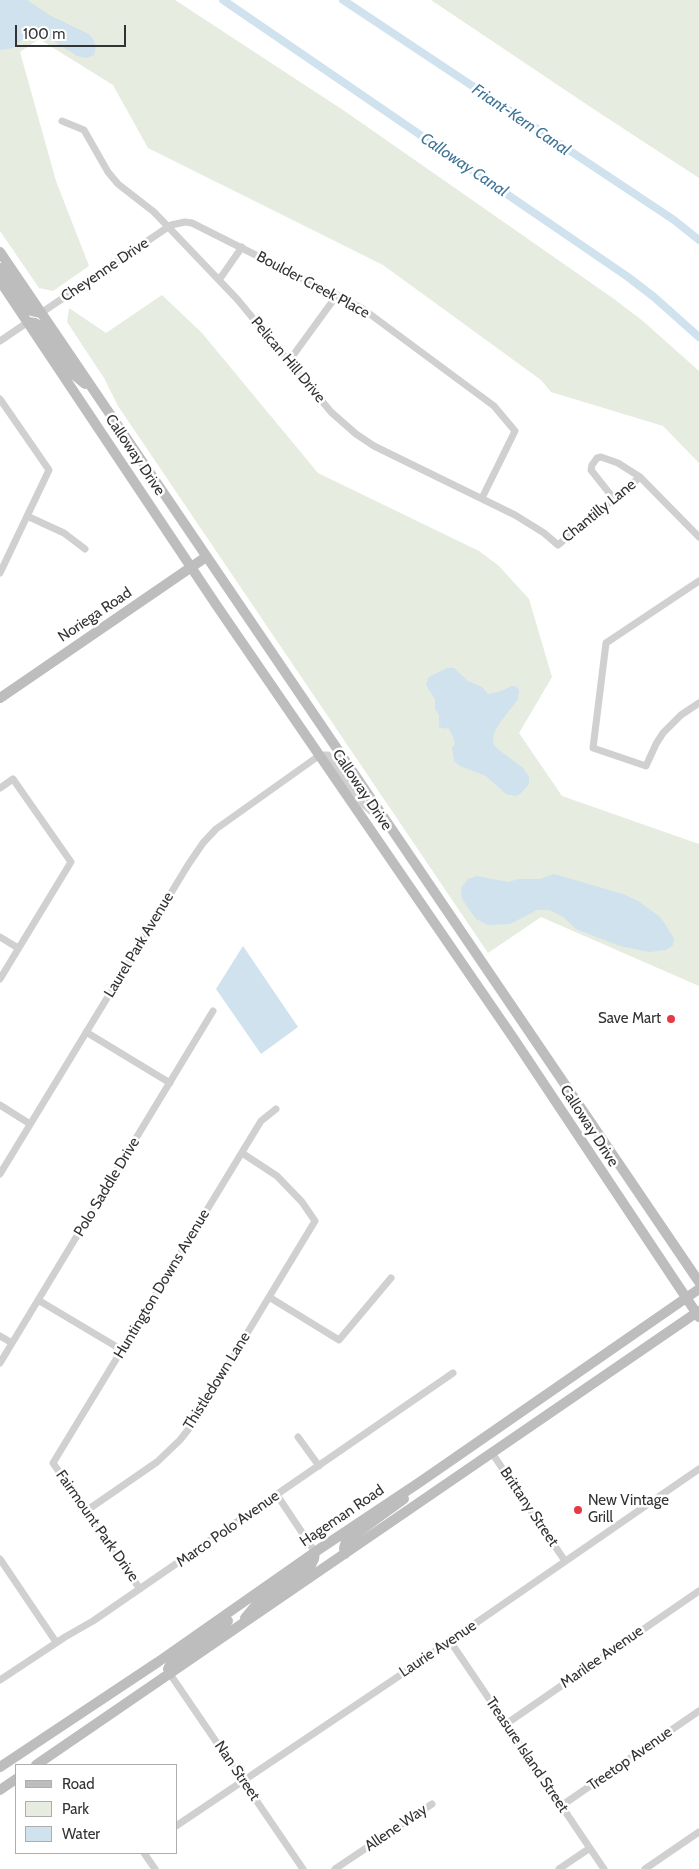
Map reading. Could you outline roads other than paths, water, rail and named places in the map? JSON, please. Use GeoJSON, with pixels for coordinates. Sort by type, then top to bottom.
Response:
{"type":"FeatureCollection","features":[{"type":"Feature","properties":{"kind":"main road","name":"Calloway Drive"},"geometry":{"type":"LineString","coordinates":[[0,252],[699,1282]]}},
{"type":"Feature","properties":{"kind":"main road"},"geometry":{"type":"LineString","coordinates":[[0,268],[26,307],[41,313]]}},
{"type":"Feature","properties":{"kind":"main road","name":"Calloway Drive"},"geometry":{"type":"LineString","coordinates":[[0,281],[192,567],[514,1039],[698,1314]]}},
{"type":"Feature","properties":{"kind":"main road"},"geometry":{"type":"LineString","coordinates":[[28,322],[35,323],[41,327],[73,374],[95,393]]}},
{"type":"Feature","properties":{"kind":"main road","name":"Noriega Road"},"geometry":{"type":"LineString","coordinates":[[0,698],[206,557]]}},
{"type":"Feature","properties":{"kind":"main road","name":"Hageman Road"},"geometry":{"type":"LineString","coordinates":[[0,1767],[241,1605],[699,1288]]}},
{"type":"Feature","properties":{"kind":"main road"},"geometry":{"type":"LineString","coordinates":[[37,1764],[698,1314]]}},
{"type":"Feature","properties":{"kind":"main road"},"geometry":{"type":"LineString","coordinates":[[492,1453],[493,1440],[550,1398],[563,1383]]}},
{"type":"Feature","properties":{"kind":"main road"},"geometry":{"type":"LineString","coordinates":[[345,1554],[346,1542],[401,1503],[420,1482]]}},
{"type":"Feature","properties":{"kind":"main road"},"geometry":{"type":"LineString","coordinates":[[236,1628],[256,1605],[310,1567],[315,1552]]}},
{"type":"Feature","properties":{"kind":"main road"},"geometry":{"type":"LineString","coordinates":[[170,1674],[168,1669],[170,1663],[224,1625],[241,1605]]}},
{"type":"Feature","properties":{"kind":"main road"},"geometry":{"type":"LineString","coordinates":[[0,1790],[15,1780]]}},
{"type":"Feature","properties":{"kind":"street","name":"Pelican Hill Drive"},"geometry":{"type":"LineString","coordinates":[[62,121],[84,130],[108,172],[118,184],[154,212],[169,227],[219,280],[331,412],[356,434],[374,446],[530,523],[558,545]]}},
{"type":"Feature","properties":{"kind":"street","name":"Boulder Creek Place"},"geometry":{"type":"LineString","coordinates":[[169,227],[178,222],[192,223],[363,309],[494,406],[514,431],[482,498]]}},
{"type":"Feature","properties":{"kind":"street","name":"Cheyenne Drive"},"geometry":{"type":"LineString","coordinates":[[41,313],[169,227]]}},
{"type":"Feature","properties":{"kind":"street"},"geometry":{"type":"LineString","coordinates":[[219,280],[242,248]]}},
{"type":"Feature","properties":{"kind":"street"},"geometry":{"type":"LineString","coordinates":[[289,361],[337,295]]}},
{"type":"Feature","properties":{"kind":"street"},"geometry":{"type":"LineString","coordinates":[[0,341],[28,322]]}},
{"type":"Feature","properties":{"kind":"street"},"geometry":{"type":"LineString","coordinates":[[0,399],[49,470],[0,573]]}},
{"type":"Feature","properties":{"kind":"street"},"geometry":{"type":"LineString","coordinates":[[614,499],[593,474],[594,461],[601,457],[618,463],[640,477],[699,537]]}},
{"type":"Feature","properties":{"kind":"street","name":"Chantilly Lane"},"geometry":{"type":"LineString","coordinates":[[558,545],[640,477]]}},
{"type":"Feature","properties":{"kind":"street"},"geometry":{"type":"LineString","coordinates":[[27,516],[64,533],[85,549]]}},
{"type":"Feature","properties":{"kind":"street"},"geometry":{"type":"LineString","coordinates":[[699,581],[606,643],[593,748],[646,766],[663,733],[681,715],[699,703]]}},
{"type":"Feature","properties":{"kind":"street"},"geometry":{"type":"LineString","coordinates":[[320,755],[328,755],[364,806],[389,827]]}},
{"type":"Feature","properties":{"kind":"street","name":"Laurel Park Avenue"},"geometry":{"type":"LineString","coordinates":[[0,1174],[203,843],[229,819],[320,755]]}},
{"type":"Feature","properties":{"kind":"street"},"geometry":{"type":"LineString","coordinates":[[0,788],[13,779],[70,862],[0,979]]}},
{"type":"Feature","properties":{"kind":"street"},"geometry":{"type":"LineString","coordinates":[[0,937],[18,948]]}},
{"type":"Feature","properties":{"kind":"street","name":"Polo Saddle Drive"},"geometry":{"type":"LineString","coordinates":[[0,1363],[213,1011]]}},
{"type":"Feature","properties":{"kind":"street"},"geometry":{"type":"LineString","coordinates":[[86,1032],[170,1083]]}},
{"type":"Feature","properties":{"kind":"street"},"geometry":{"type":"LineString","coordinates":[[0,1105],[30,1124]]}},
{"type":"Feature","properties":{"kind":"street","name":"Huntington Downs Avenue"},"geometry":{"type":"LineString","coordinates":[[53,1463],[261,1121],[276,1108]]}},
{"type":"Feature","properties":{"kind":"street","name":"Thistledown Lane"},"geometry":{"type":"LineString","coordinates":[[86,1512],[157,1462],[180,1440],[315,1221],[302,1202],[284,1183],[263,1166],[242,1153]]}},
{"type":"Feature","properties":{"kind":"street"},"geometry":{"type":"LineString","coordinates":[[269,1297],[339,1340],[391,1278]]}},
{"type":"Feature","properties":{"kind":"street"},"geometry":{"type":"LineString","coordinates":[[38,1300],[122,1350]]}},
{"type":"Feature","properties":{"kind":"street"},"geometry":{"type":"LineString","coordinates":[[0,1336],[12,1343]]}},
{"type":"Feature","properties":{"kind":"street","name":"Marco Polo Avenue"},"geometry":{"type":"LineString","coordinates":[[0,1680],[56,1642],[93,1621],[454,1374]]}},
{"type":"Feature","properties":{"kind":"street"},"geometry":{"type":"LineString","coordinates":[[298,1436],[319,1466]]}},
{"type":"Feature","properties":{"kind":"street","name":"Brittany Street"},"geometry":{"type":"LineString","coordinates":[[492,1453],[565,1561]]}},
{"type":"Feature","properties":{"kind":"street","name":"Fairmount Park Drive"},"geometry":{"type":"LineString","coordinates":[[53,1463],[140,1589]]}},
{"type":"Feature","properties":{"kind":"street","name":"Laurie Avenue"},"geometry":{"type":"LineString","coordinates":[[178,1825],[450,1641],[699,1469]]}},
{"type":"Feature","properties":{"kind":"street"},"geometry":{"type":"LineString","coordinates":[[277,1495],[315,1552]]}},
{"type":"Feature","properties":{"kind":"street"},"geometry":{"type":"LineString","coordinates":[[0,1559],[56,1642]]}},
{"type":"Feature","properties":{"kind":"street","name":"Marilee Avenue"},"geometry":{"type":"LineString","coordinates":[[506,1724],[699,1591]]}},
{"type":"Feature","properties":{"kind":"street","name":"Treasure Island Street"},"geometry":{"type":"LineString","coordinates":[[450,1641],[604,1869]]}},
{"type":"Feature","properties":{"kind":"street","name":"Nan Street"},"geometry":{"type":"LineString","coordinates":[[170,1674],[303,1869]]}},
{"type":"Feature","properties":{"kind":"street","name":"Treetop Avenue"},"geometry":{"type":"LineString","coordinates":[[561,1806],[699,1711]]}},
{"type":"Feature","properties":{"kind":"street","name":"Allene Way"},"geometry":{"type":"LineString","coordinates":[[335,1869],[432,1804]]}},
{"type":"Feature","properties":{"kind":"street"},"geometry":{"type":"LineString","coordinates":[[645,1869],[699,1832]]}},
{"type":"Feature","properties":{"kind":"street"},"geometry":{"type":"LineString","coordinates":[[559,1869],[590,1848]]}},
{"type":"Feature","properties":{"kind":"street"},"geometry":{"type":"LineString","coordinates":[[145,1854],[155,1869]]}},
{"type":"Feature","properties":{"kind":"water"},"geometry":{"type":"Polygon","coordinates":[[[0,0],[27,0],[51,16],[89,34],[96,46],[94,55],[87,58],[77,56],[42,34],[25,37],[13,48],[0,50],[0,0]]]}},
{"type":"Feature","properties":{"kind":"water"},"geometry":{"type":"Polygon","coordinates":[[[447,668],[454,668],[468,681],[482,687],[488,694],[512,686],[519,690],[518,699],[499,724],[494,733],[493,741],[499,750],[523,768],[529,777],[529,784],[520,794],[515,796],[506,794],[486,776],[460,766],[454,761],[452,747],[455,744],[454,739],[448,727],[446,729],[439,727],[439,715],[435,709],[435,699],[426,685],[429,677],[447,668]]]}},
{"type":"Feature","properties":{"kind":"water"},"geometry":{"type":"Polygon","coordinates":[[[554,874],[623,894],[638,901],[659,916],[674,939],[673,945],[666,950],[650,952],[620,946],[576,929],[562,916],[549,910],[537,910],[510,924],[488,925],[476,919],[462,899],[461,888],[468,879],[477,876],[508,882],[519,879],[540,879],[554,874]]]}},
{"type":"Feature","properties":{"kind":"water"},"geometry":{"type":"Polygon","coordinates":[[[243,946],[298,1027],[261,1054],[216,989],[243,946]]]}},
{"type":"Feature","properties":{"kind":"waterway","name":"Calloway Canal"},"geometry":{"type":"LineString","coordinates":[[223,0],[628,277],[654,297],[699,337]]}},
{"type":"Feature","properties":{"kind":"waterway","name":"Friant-Kern Canal"},"geometry":{"type":"LineString","coordinates":[[343,0],[674,220],[699,240]]}},
{"type":"Feature","properties":{"kind":"place","name":"Save Mart"},"geometry":{"type":"Point","coordinates":[671,1019]}},
{"type":"Feature","properties":{"kind":"place","name":"New Vintage Grill"},"geometry":{"type":"Point","coordinates":[578,1510]}}]}
